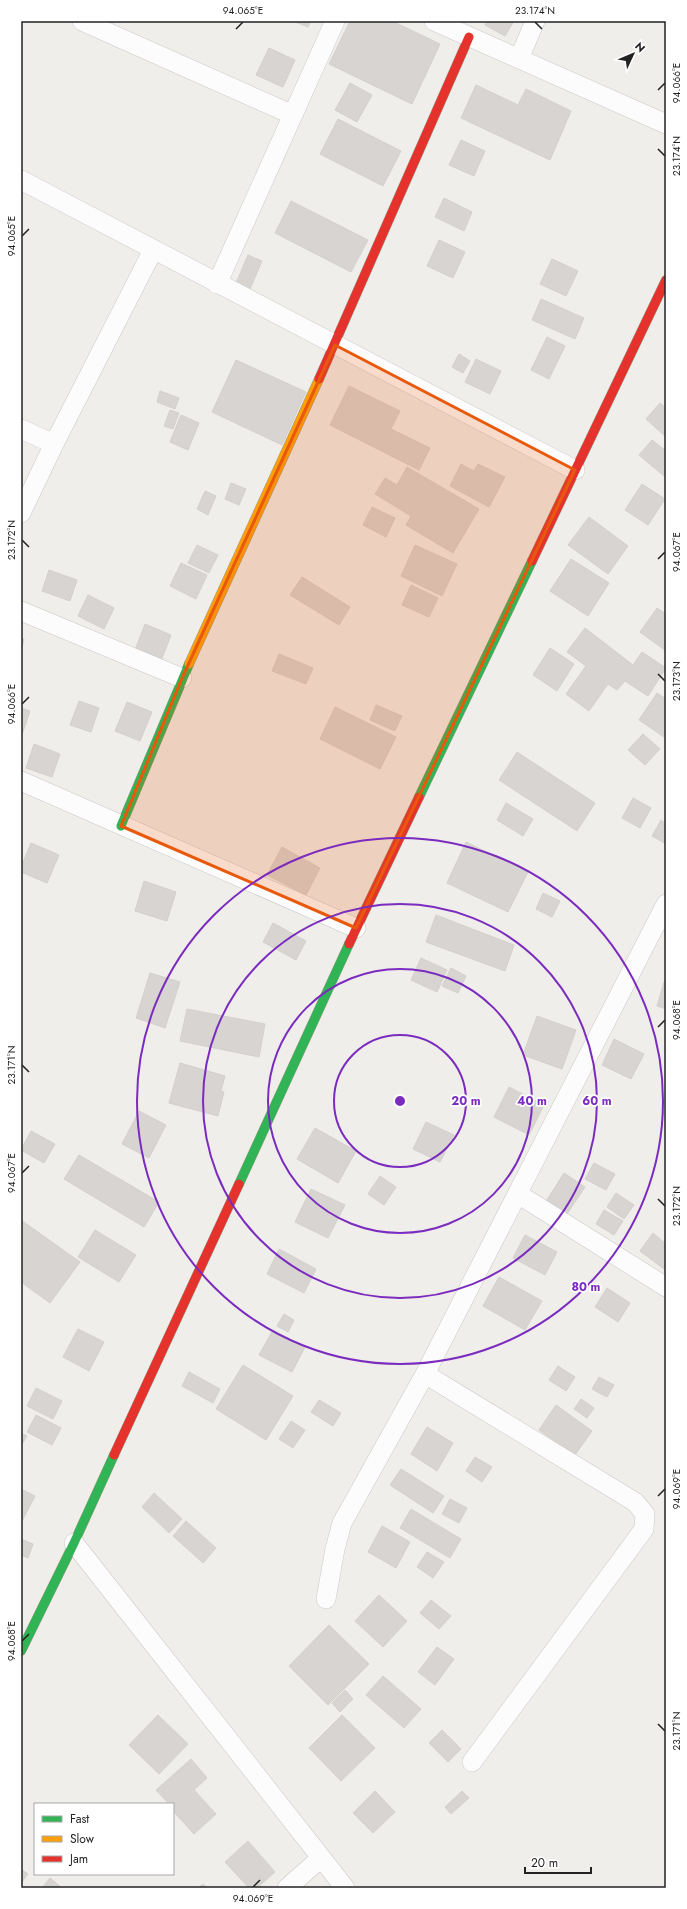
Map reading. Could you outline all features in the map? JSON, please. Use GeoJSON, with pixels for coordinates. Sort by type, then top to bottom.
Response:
{"type":"FeatureCollection","features":[{"type":"Feature","properties":{"kind":"main road"},"geometry":{"type":"LineString","coordinates":[[121,826],[182,678],[335,345],[469,37]]}},
{"type":"Feature","properties":{"kind":"main road"},"geometry":{"type":"LineString","coordinates":[[21,1651],[74,1543],[356,928],[666,280]]}},
{"type":"Feature","properties":{"kind":"street"},"geometry":{"type":"LineString","coordinates":[[82,21],[293,115]]}},
{"type":"Feature","properties":{"kind":"street"},"geometry":{"type":"LineString","coordinates":[[217,284],[335,21]]}},
{"type":"Feature","properties":{"kind":"street"},"geometry":{"type":"LineString","coordinates":[[434,21],[666,124]]}},
{"type":"Feature","properties":{"kind":"street"},"geometry":{"type":"LineString","coordinates":[[519,59],[535,21]]}},
{"type":"Feature","properties":{"kind":"street"},"geometry":{"type":"LineString","coordinates":[[21,180],[217,284],[575,470]]}},
{"type":"Feature","properties":{"kind":"street"},"geometry":{"type":"LineString","coordinates":[[21,513],[54,444],[153,250]]}},
{"type":"Feature","properties":{"kind":"street"},"geometry":{"type":"LineString","coordinates":[[21,429],[54,444]]}},
{"type":"Feature","properties":{"kind":"street"},"geometry":{"type":"LineString","coordinates":[[21,611],[182,678]]}},
{"type":"Feature","properties":{"kind":"street"},"geometry":{"type":"LineString","coordinates":[[21,781],[356,928]]}},
{"type":"Feature","properties":{"kind":"street"},"geometry":{"type":"LineString","coordinates":[[326,1599],[335,1548],[342,1523],[425,1374],[666,904]]}},
{"type":"Feature","properties":{"kind":"street"},"geometry":{"type":"LineString","coordinates":[[518,1194],[666,1287]]}},
{"type":"Feature","properties":{"kind":"street"},"geometry":{"type":"LineString","coordinates":[[425,1374],[635,1502],[645,1514],[644,1529],[472,1762]]}},
{"type":"Feature","properties":{"kind":"street"},"geometry":{"type":"LineString","coordinates":[[74,1543],[345,1888]]}},
{"type":"Feature","properties":{"kind":"street"},"geometry":{"type":"LineString","coordinates":[[287,1888],[321,1858]]}},
{"type":"Feature","properties":{"kind":"highlighted area"},"geometry":{"type":"Polygon","coordinates":[[[335,345],[575,470],[356,928],[121,826],[182,678],[335,345]]]}},
{"type":"Feature","properties":{"kind":"building"},"geometry":{"type":"Polygon","coordinates":[[[293,21],[311,21],[308,27],[293,21]]]}},
{"type":"Feature","properties":{"kind":"building"},"geometry":{"type":"Polygon","coordinates":[[[350,21],[392,21],[440,44],[412,104],[329,64],[350,21]]]}},
{"type":"Feature","properties":{"kind":"building"},"geometry":{"type":"Polygon","coordinates":[[[487,21],[514,21],[505,36],[485,25],[487,21]]]}},
{"type":"Feature","properties":{"kind":"building"},"geometry":{"type":"Polygon","coordinates":[[[269,48],[295,60],[283,87],[256,75],[269,48]]]}},
{"type":"Feature","properties":{"kind":"building"},"geometry":{"type":"Polygon","coordinates":[[[350,83],[372,95],[357,122],[335,110],[350,83]]]}},
{"type":"Feature","properties":{"kind":"building"},"geometry":{"type":"Polygon","coordinates":[[[476,85],[518,105],[526,89],[571,111],[550,160],[461,118],[476,85]]]}},
{"type":"Feature","properties":{"kind":"building"},"geometry":{"type":"Polygon","coordinates":[[[338,119],[401,151],[383,186],[320,154],[338,119]]]}},
{"type":"Feature","properties":{"kind":"building"},"geometry":{"type":"Polygon","coordinates":[[[461,140],[485,151],[474,176],[449,165],[461,140]]]}},
{"type":"Feature","properties":{"kind":"building"},"geometry":{"type":"Polygon","coordinates":[[[444,198],[472,212],[464,231],[435,217],[444,198]]]}},
{"type":"Feature","properties":{"kind":"building"},"geometry":{"type":"Polygon","coordinates":[[[291,201],[368,240],[351,272],[275,233],[291,201]]]}},
{"type":"Feature","properties":{"kind":"building"},"geometry":{"type":"Polygon","coordinates":[[[439,240],[465,252],[453,278],[427,266],[439,240]]]}},
{"type":"Feature","properties":{"kind":"building"},"geometry":{"type":"Polygon","coordinates":[[[248,255],[262,261],[250,289],[236,283],[248,255]]]}},
{"type":"Feature","properties":{"kind":"building"},"geometry":{"type":"Polygon","coordinates":[[[552,259],[578,271],[566,296],[540,284],[552,259]]]}},
{"type":"Feature","properties":{"kind":"building"},"geometry":{"type":"Polygon","coordinates":[[[541,299],[584,318],[575,339],[532,320],[541,299]]]}},
{"type":"Feature","properties":{"kind":"building"},"geometry":{"type":"Polygon","coordinates":[[[547,337],[565,346],[549,379],[531,370],[547,337]]]}},
{"type":"Feature","properties":{"kind":"building"},"geometry":{"type":"Polygon","coordinates":[[[459,354],[470,361],[463,373],[452,367],[459,354]]]}},
{"type":"Feature","properties":{"kind":"building"},"geometry":{"type":"Polygon","coordinates":[[[476,359],[501,371],[490,394],[465,382],[476,359]]]}},
{"type":"Feature","properties":{"kind":"building"},"geometry":{"type":"Polygon","coordinates":[[[236,360],[306,392],[282,445],[212,412],[236,360]]]}},
{"type":"Feature","properties":{"kind":"building"},"geometry":{"type":"Polygon","coordinates":[[[349,386],[400,411],[391,429],[430,448],[419,470],[330,425],[349,386]]]}},
{"type":"Feature","properties":{"kind":"building"},"geometry":{"type":"Polygon","coordinates":[[[160,391],[179,398],[175,409],[157,402],[160,391]]]}},
{"type":"Feature","properties":{"kind":"building"},"geometry":{"type":"Polygon","coordinates":[[[660,403],[666,408],[666,437],[646,419],[660,403]]]}},
{"type":"Feature","properties":{"kind":"building"},"geometry":{"type":"Polygon","coordinates":[[[170,410],[179,413],[173,429],[164,426],[170,410]]]}},
{"type":"Feature","properties":{"kind":"building"},"geometry":{"type":"Polygon","coordinates":[[[181,415],[199,423],[188,450],[170,442],[181,415]]]}},
{"type":"Feature","properties":{"kind":"building"},"geometry":{"type":"Polygon","coordinates":[[[652,440],[666,451],[666,474],[664,476],[639,455],[652,440]]]}},
{"type":"Feature","properties":{"kind":"building"},"geometry":{"type":"Polygon","coordinates":[[[461,464],[474,471],[478,464],[505,477],[489,507],[450,486],[461,464]]]}},
{"type":"Feature","properties":{"kind":"building"},"geometry":{"type":"Polygon","coordinates":[[[407,467],[479,509],[453,553],[406,525],[411,516],[375,494],[385,478],[397,485],[407,467]]]}},
{"type":"Feature","properties":{"kind":"building"},"geometry":{"type":"Polygon","coordinates":[[[231,483],[246,489],[239,505],[225,499],[231,483]]]}},
{"type":"Feature","properties":{"kind":"building"},"geometry":{"type":"Polygon","coordinates":[[[642,484],[665,499],[648,525],[625,510],[642,484]]]}},
{"type":"Feature","properties":{"kind":"building"},"geometry":{"type":"Polygon","coordinates":[[[205,491],[216,496],[208,515],[197,509],[205,491]]]}},
{"type":"Feature","properties":{"kind":"building"},"geometry":{"type":"Polygon","coordinates":[[[372,507],[395,518],[386,537],[363,525],[372,507]]]}},
{"type":"Feature","properties":{"kind":"building"},"geometry":{"type":"Polygon","coordinates":[[[589,517],[628,546],[608,574],[568,545],[589,517]]]}},
{"type":"Feature","properties":{"kind":"building"},"geometry":{"type":"Polygon","coordinates":[[[197,545],[218,555],[209,573],[188,563],[197,545]]]}},
{"type":"Feature","properties":{"kind":"building"},"geometry":{"type":"Polygon","coordinates":[[[415,545],[457,564],[442,596],[401,576],[415,545]]]}},
{"type":"Feature","properties":{"kind":"building"},"geometry":{"type":"Polygon","coordinates":[[[571,559],[609,583],[588,616],[550,591],[571,559]]]}},
{"type":"Feature","properties":{"kind":"building"},"geometry":{"type":"Polygon","coordinates":[[[181,563],[207,575],[196,599],[170,586],[181,563]]]}},
{"type":"Feature","properties":{"kind":"building"},"geometry":{"type":"Polygon","coordinates":[[[49,570],[77,580],[70,601],[42,591],[49,570]]]}},
{"type":"Feature","properties":{"kind":"building"},"geometry":{"type":"Polygon","coordinates":[[[302,577],[350,607],[339,625],[290,595],[302,577]]]}},
{"type":"Feature","properties":{"kind":"building"},"geometry":{"type":"Polygon","coordinates":[[[411,585],[438,598],[429,617],[402,605],[411,585]]]}},
{"type":"Feature","properties":{"kind":"building"},"geometry":{"type":"Polygon","coordinates":[[[88,595],[114,608],[104,629],[78,616],[88,595]]]}},
{"type":"Feature","properties":{"kind":"building"},"geometry":{"type":"Polygon","coordinates":[[[657,608],[666,614],[666,651],[640,632],[657,608]]]}},
{"type":"Feature","properties":{"kind":"building"},"geometry":{"type":"Polygon","coordinates":[[[145,624],[171,635],[161,661],[135,650],[145,624]]]}},
{"type":"Feature","properties":{"kind":"building"},"geometry":{"type":"Polygon","coordinates":[[[585,628],[633,665],[642,652],[666,668],[648,696],[625,681],[617,690],[608,684],[589,711],[566,694],[586,666],[567,652],[585,628]]]}},
{"type":"Feature","properties":{"kind":"building"},"geometry":{"type":"Polygon","coordinates":[[[21,639],[24,639],[21,652],[21,639]]]}},
{"type":"Feature","properties":{"kind":"building"},"geometry":{"type":"Polygon","coordinates":[[[550,648],[574,664],[557,691],[533,675],[550,648]]]}},
{"type":"Feature","properties":{"kind":"building"},"geometry":{"type":"Polygon","coordinates":[[[279,654],[313,668],[306,684],[272,671],[279,654]]]}},
{"type":"Feature","properties":{"kind":"building"},"geometry":{"type":"Polygon","coordinates":[[[657,693],[666,699],[666,735],[664,737],[639,720],[657,693]]]}},
{"type":"Feature","properties":{"kind":"building"},"geometry":{"type":"Polygon","coordinates":[[[79,701],[99,708],[91,732],[70,725],[79,701]]]}},
{"type":"Feature","properties":{"kind":"building"},"geometry":{"type":"Polygon","coordinates":[[[127,702],[152,712],[140,741],[115,731],[127,702]]]}},
{"type":"Feature","properties":{"kind":"building"},"geometry":{"type":"Polygon","coordinates":[[[376,705],[402,716],[395,731],[370,720],[376,705]]]}},
{"type":"Feature","properties":{"kind":"building"},"geometry":{"type":"Polygon","coordinates":[[[335,707],[396,737],[380,769],[320,739],[335,707]]]}},
{"type":"Feature","properties":{"kind":"building"},"geometry":{"type":"Polygon","coordinates":[[[21,708],[30,711],[21,738],[21,708]]]}},
{"type":"Feature","properties":{"kind":"building"},"geometry":{"type":"Polygon","coordinates":[[[643,734],[660,749],[645,765],[628,750],[643,734]]]}},
{"type":"Feature","properties":{"kind":"building"},"geometry":{"type":"Polygon","coordinates":[[[34,744],[60,754],[52,777],[26,768],[34,744]]]}},
{"type":"Feature","properties":{"kind":"building"},"geometry":{"type":"Polygon","coordinates":[[[517,752],[595,803],[577,831],[499,780],[517,752]]]}},
{"type":"Feature","properties":{"kind":"building"},"geometry":{"type":"Polygon","coordinates":[[[633,798],[651,808],[640,828],[622,818],[633,798]]]}},
{"type":"Feature","properties":{"kind":"building"},"geometry":{"type":"Polygon","coordinates":[[[506,803],[533,819],[523,836],[497,820],[506,803]]]}},
{"type":"Feature","properties":{"kind":"building"},"geometry":{"type":"Polygon","coordinates":[[[661,820],[666,824],[666,844],[652,836],[661,820]]]}},
{"type":"Feature","properties":{"kind":"building"},"geometry":{"type":"Polygon","coordinates":[[[466,842],[528,872],[508,912],[447,883],[466,842]]]}},
{"type":"Feature","properties":{"kind":"building"},"geometry":{"type":"Polygon","coordinates":[[[31,843],[59,855],[47,883],[21,872],[21,867],[31,843]]]}},
{"type":"Feature","properties":{"kind":"building"},"geometry":{"type":"Polygon","coordinates":[[[282,847],[320,868],[306,895],[267,875],[282,847]]]}},
{"type":"Feature","properties":{"kind":"building"},"geometry":{"type":"Polygon","coordinates":[[[144,881],[176,892],[167,921],[135,911],[144,881]]]}},
{"type":"Feature","properties":{"kind":"building"},"geometry":{"type":"Polygon","coordinates":[[[543,893],[560,901],[552,917],[536,909],[543,893]]]}},
{"type":"Feature","properties":{"kind":"building"},"geometry":{"type":"Polygon","coordinates":[[[436,915],[514,945],[505,971],[426,942],[436,915]]]}},
{"type":"Feature","properties":{"kind":"building"},"geometry":{"type":"Polygon","coordinates":[[[273,923],[306,941],[296,960],[263,942],[273,923]]]}},
{"type":"Feature","properties":{"kind":"building"},"geometry":{"type":"Polygon","coordinates":[[[421,958],[447,970],[437,992],[411,980],[421,958]]]}},
{"type":"Feature","properties":{"kind":"building"},"geometry":{"type":"Polygon","coordinates":[[[451,968],[466,976],[458,993],[442,986],[451,968]]]}},
{"type":"Feature","properties":{"kind":"building"},"geometry":{"type":"Polygon","coordinates":[[[150,973],[180,982],[165,1028],[136,1018],[150,973]]]}},
{"type":"Feature","properties":{"kind":"building"},"geometry":{"type":"Polygon","coordinates":[[[664,982],[666,983],[666,1009],[657,1006],[664,982]]]}},
{"type":"Feature","properties":{"kind":"building"},"geometry":{"type":"Polygon","coordinates":[[[187,1009],[265,1024],[259,1057],[180,1041],[187,1009]]]}},
{"type":"Feature","properties":{"kind":"building"},"geometry":{"type":"Polygon","coordinates":[[[537,1016],[576,1030],[562,1069],[523,1055],[537,1016]]]}},
{"type":"Feature","properties":{"kind":"building"},"geometry":{"type":"Polygon","coordinates":[[[614,1039],[644,1054],[631,1079],[602,1065],[614,1039]]]}},
{"type":"Feature","properties":{"kind":"building"},"geometry":{"type":"Polygon","coordinates":[[[180,1063],[225,1076],[221,1091],[224,1092],[218,1116],[169,1103],[180,1063]]]}},
{"type":"Feature","properties":{"kind":"building"},"geometry":{"type":"Polygon","coordinates":[[[509,1087],[544,1105],[529,1135],[494,1117],[509,1087]]]}},
{"type":"Feature","properties":{"kind":"building"},"geometry":{"type":"Polygon","coordinates":[[[139,1111],[166,1125],[149,1158],[122,1144],[139,1111]]]}},
{"type":"Feature","properties":{"kind":"building"},"geometry":{"type":"Polygon","coordinates":[[[426,1122],[454,1135],[440,1162],[413,1149],[426,1122]]]}},
{"type":"Feature","properties":{"kind":"building"},"geometry":{"type":"Polygon","coordinates":[[[315,1128],[356,1151],[338,1183],[297,1159],[315,1128]]]}},
{"type":"Feature","properties":{"kind":"building"},"geometry":{"type":"Polygon","coordinates":[[[31,1131],[55,1144],[44,1163],[21,1150],[31,1131]]]}},
{"type":"Feature","properties":{"kind":"building"},"geometry":{"type":"Polygon","coordinates":[[[79,1155],[159,1202],[144,1227],[64,1179],[79,1155]]]}},
{"type":"Feature","properties":{"kind":"building"},"geometry":{"type":"Polygon","coordinates":[[[594,1163],[615,1174],[606,1190],[585,1179],[594,1163]]]}},
{"type":"Feature","properties":{"kind":"building"},"geometry":{"type":"Polygon","coordinates":[[[564,1173],[585,1187],[565,1217],[545,1203],[564,1173]]]}},
{"type":"Feature","properties":{"kind":"building"},"geometry":{"type":"Polygon","coordinates":[[[380,1176],[396,1187],[384,1205],[368,1194],[380,1176]]]}},
{"type":"Feature","properties":{"kind":"building"},"geometry":{"type":"Polygon","coordinates":[[[311,1189],[345,1205],[328,1238],[295,1222],[311,1189]]]}},
{"type":"Feature","properties":{"kind":"building"},"geometry":{"type":"Polygon","coordinates":[[[616,1193],[634,1205],[624,1219],[607,1207],[616,1193]]]}},
{"type":"Feature","properties":{"kind":"building"},"geometry":{"type":"Polygon","coordinates":[[[604,1210],[623,1221],[614,1235],[596,1224],[604,1210]]]}},
{"type":"Feature","properties":{"kind":"building"},"geometry":{"type":"Polygon","coordinates":[[[21,1220],[80,1262],[50,1303],[21,1282],[21,1220]]]}},
{"type":"Feature","properties":{"kind":"building"},"geometry":{"type":"Polygon","coordinates":[[[95,1230],[136,1255],[119,1282],[78,1257],[95,1230]]]}},
{"type":"Feature","properties":{"kind":"building"},"geometry":{"type":"Polygon","coordinates":[[[653,1233],[666,1244],[666,1266],[664,1269],[640,1251],[653,1233]]]}},
{"type":"Feature","properties":{"kind":"building"},"geometry":{"type":"Polygon","coordinates":[[[525,1235],[557,1252],[545,1275],[513,1258],[525,1235]]]}},
{"type":"Feature","properties":{"kind":"building"},"geometry":{"type":"Polygon","coordinates":[[[279,1249],[316,1269],[304,1293],[267,1274],[279,1249]]]}},
{"type":"Feature","properties":{"kind":"building"},"geometry":{"type":"Polygon","coordinates":[[[499,1277],[542,1301],[525,1330],[483,1306],[499,1277]]]}},
{"type":"Feature","properties":{"kind":"building"},"geometry":{"type":"Polygon","coordinates":[[[607,1288],[630,1303],[618,1322],[595,1307],[607,1288]]]}},
{"type":"Feature","properties":{"kind":"building"},"geometry":{"type":"Polygon","coordinates":[[[284,1314],[294,1320],[288,1332],[277,1326],[284,1314]]]}},
{"type":"Feature","properties":{"kind":"building"},"geometry":{"type":"Polygon","coordinates":[[[78,1329],[104,1342],[89,1371],[63,1357],[78,1329]]]}},
{"type":"Feature","properties":{"kind":"building"},"geometry":{"type":"Polygon","coordinates":[[[273,1330],[305,1347],[292,1372],[259,1355],[273,1330]]]}},
{"type":"Feature","properties":{"kind":"building"},"geometry":{"type":"Polygon","coordinates":[[[243,1365],[293,1396],[266,1440],[216,1409],[243,1365]]]}},
{"type":"Feature","properties":{"kind":"building"},"geometry":{"type":"Polygon","coordinates":[[[558,1366],[575,1377],[566,1391],[549,1380],[558,1366]]]}},
{"type":"Feature","properties":{"kind":"building"},"geometry":{"type":"Polygon","coordinates":[[[189,1372],[220,1389],[213,1403],[182,1386],[189,1372]]]}},
{"type":"Feature","properties":{"kind":"building"},"geometry":{"type":"Polygon","coordinates":[[[599,1377],[614,1385],[607,1397],[592,1389],[599,1377]]]}},
{"type":"Feature","properties":{"kind":"building"},"geometry":{"type":"Polygon","coordinates":[[[36,1388],[62,1401],[53,1419],[27,1406],[36,1388]]]}},
{"type":"Feature","properties":{"kind":"building"},"geometry":{"type":"Polygon","coordinates":[[[581,1399],[594,1408],[587,1418],[574,1409],[581,1399]]]}},
{"type":"Feature","properties":{"kind":"building"},"geometry":{"type":"Polygon","coordinates":[[[319,1400],[341,1413],[333,1426],[311,1412],[319,1400]]]}},
{"type":"Feature","properties":{"kind":"building"},"geometry":{"type":"Polygon","coordinates":[[[556,1405],[592,1431],[575,1455],[539,1430],[556,1405]]]}},
{"type":"Feature","properties":{"kind":"building"},"geometry":{"type":"Polygon","coordinates":[[[36,1415],[61,1428],[52,1445],[27,1432],[36,1415]]]}},
{"type":"Feature","properties":{"kind":"building"},"geometry":{"type":"Polygon","coordinates":[[[291,1421],[305,1430],[293,1448],[279,1439],[291,1421]]]}},
{"type":"Feature","properties":{"kind":"building"},"geometry":{"type":"Polygon","coordinates":[[[427,1427],[453,1443],[437,1471],[411,1454],[427,1427]]]}},
{"type":"Feature","properties":{"kind":"building"},"geometry":{"type":"Polygon","coordinates":[[[21,1433],[27,1436],[21,1446],[21,1433]]]}},
{"type":"Feature","properties":{"kind":"building"},"geometry":{"type":"Polygon","coordinates":[[[475,1457],[492,1467],[482,1482],[466,1471],[475,1457]]]}},
{"type":"Feature","properties":{"kind":"building"},"geometry":{"type":"Polygon","coordinates":[[[401,1469],[444,1496],[433,1513],[390,1485],[401,1469]]]}},
{"type":"Feature","properties":{"kind":"building"},"geometry":{"type":"Polygon","coordinates":[[[21,1489],[35,1496],[21,1523],[21,1489]]]}},
{"type":"Feature","properties":{"kind":"building"},"geometry":{"type":"Polygon","coordinates":[[[154,1493],[182,1519],[169,1533],[142,1507],[154,1493]]]}},
{"type":"Feature","properties":{"kind":"building"},"geometry":{"type":"Polygon","coordinates":[[[450,1499],[467,1508],[459,1523],[442,1514],[450,1499]]]}},
{"type":"Feature","properties":{"kind":"building"},"geometry":{"type":"Polygon","coordinates":[[[411,1509],[461,1539],[450,1558],[400,1528],[411,1509]]]}},
{"type":"Feature","properties":{"kind":"building"},"geometry":{"type":"Polygon","coordinates":[[[186,1521],[216,1548],[203,1563],[173,1536],[186,1521]]]}},
{"type":"Feature","properties":{"kind":"building"},"geometry":{"type":"Polygon","coordinates":[[[382,1526],[410,1542],[396,1568],[368,1552],[382,1526]]]}},
{"type":"Feature","properties":{"kind":"building"},"geometry":{"type":"Polygon","coordinates":[[[21,1539],[33,1544],[28,1558],[21,1555],[21,1539]]]}},
{"type":"Feature","properties":{"kind":"building"},"geometry":{"type":"Polygon","coordinates":[[[427,1552],[444,1562],[433,1578],[417,1567],[427,1552]]]}},
{"type":"Feature","properties":{"kind":"building"},"geometry":{"type":"Polygon","coordinates":[[[379,1595],[407,1621],[383,1647],[355,1621],[379,1595]]]}},
{"type":"Feature","properties":{"kind":"building"},"geometry":{"type":"Polygon","coordinates":[[[431,1600],[451,1616],[439,1629],[420,1613],[431,1600]]]}},
{"type":"Feature","properties":{"kind":"building"},"geometry":{"type":"Polygon","coordinates":[[[329,1625],[369,1664],[328,1705],[289,1666],[329,1625]]]}},
{"type":"Feature","properties":{"kind":"building"},"geometry":{"type":"Polygon","coordinates":[[[437,1647],[454,1659],[435,1685],[418,1672],[437,1647]]]}},
{"type":"Feature","properties":{"kind":"building"},"geometry":{"type":"Polygon","coordinates":[[[383,1676],[421,1709],[404,1728],[366,1695],[383,1676]]]}},
{"type":"Feature","properties":{"kind":"building"},"geometry":{"type":"Polygon","coordinates":[[[345,1690],[353,1699],[340,1712],[332,1703],[345,1690]]]}},
{"type":"Feature","properties":{"kind":"building"},"geometry":{"type":"Polygon","coordinates":[[[158,1715],[188,1744],[159,1774],[129,1745],[158,1715]]]}},
{"type":"Feature","properties":{"kind":"building"},"geometry":{"type":"Polygon","coordinates":[[[342,1715],[375,1748],[341,1781],[309,1748],[342,1715]]]}},
{"type":"Feature","properties":{"kind":"building"},"geometry":{"type":"Polygon","coordinates":[[[442,1730],[461,1749],[448,1762],[429,1743],[442,1730]]]}},
{"type":"Feature","properties":{"kind":"building"},"geometry":{"type":"Polygon","coordinates":[[[191,1759],[207,1778],[194,1790],[216,1814],[194,1834],[174,1812],[174,1803],[168,1803],[156,1790],[191,1759]]]}},
{"type":"Feature","properties":{"kind":"building"},"geometry":{"type":"Polygon","coordinates":[[[375,1791],[395,1812],[373,1833],[353,1813],[375,1791]]]}},
{"type":"Feature","properties":{"kind":"building"},"geometry":{"type":"Polygon","coordinates":[[[462,1791],[469,1798],[451,1814],[445,1807],[462,1791]]]}},
{"type":"Feature","properties":{"kind":"building"},"geometry":{"type":"Polygon","coordinates":[[[248,1841],[275,1872],[257,1888],[249,1888],[225,1862],[248,1841]]]}},
{"type":"Feature","properties":{"kind":"building"},"geometry":{"type":"Polygon","coordinates":[[[21,1869],[28,1874],[21,1883],[21,1869]]]}},
{"type":"Feature","properties":{"kind":"building"},"geometry":{"type":"Polygon","coordinates":[[[50,1878],[62,1888],[42,1888],[50,1878]]]}},
{"type":"Feature","properties":{"kind":"building"},"geometry":{"type":"Polygon","coordinates":[[[203,1884],[207,1888],[198,1888],[203,1884]]]}},
{"type":"Feature","properties":{"kind":"traffic: fast"},"geometry":{"type":"LineString","coordinates":[[419,797],[532,561]]}},
{"type":"Feature","properties":{"kind":"traffic: fast"},"geometry":{"type":"LineString","coordinates":[[121,826],[189,664]]}},
{"type":"Feature","properties":{"kind":"traffic: fast"},"geometry":{"type":"LineString","coordinates":[[239,1184],[349,944]]}},
{"type":"Feature","properties":{"kind":"traffic: fast"},"geometry":{"type":"LineString","coordinates":[[21,1651],[74,1543],[114,1455]]}},
{"type":"Feature","properties":{"kind":"traffic: slow"},"geometry":{"type":"LineString","coordinates":[[189,664],[319,379]]}},
{"type":"Feature","properties":{"kind":"traffic: jam"},"geometry":{"type":"LineString","coordinates":[[319,379],[469,37]]}},
{"type":"Feature","properties":{"kind":"traffic: jam"},"geometry":{"type":"LineString","coordinates":[[532,561],[666,280]]}},
{"type":"Feature","properties":{"kind":"traffic: jam"},"geometry":{"type":"LineString","coordinates":[[349,944],[419,797]]}},
{"type":"Feature","properties":{"kind":"traffic: jam"},"geometry":{"type":"LineString","coordinates":[[114,1455],[239,1184]]}}]}
